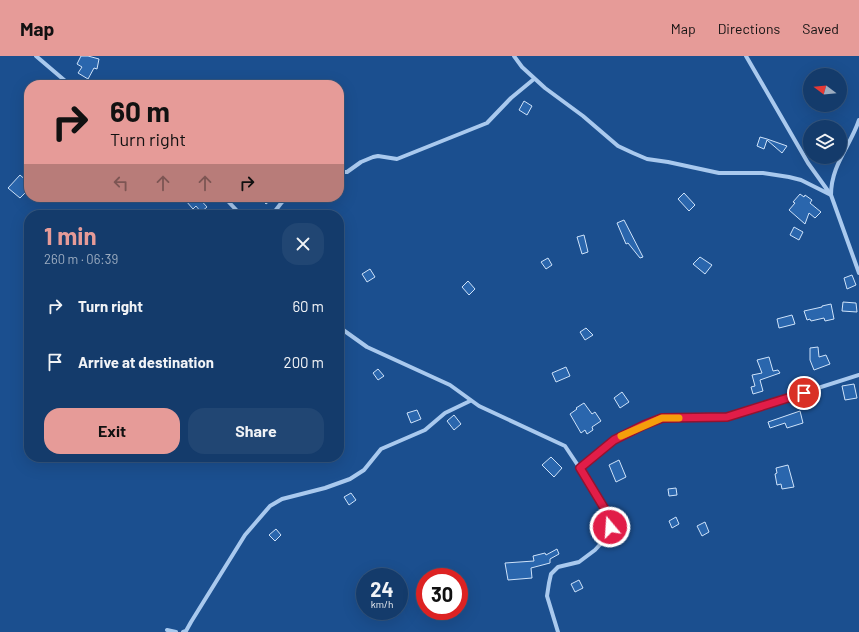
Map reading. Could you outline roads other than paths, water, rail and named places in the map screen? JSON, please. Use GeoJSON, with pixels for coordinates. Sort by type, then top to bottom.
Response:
{"type":"FeatureCollection","features":[{"type":"Feature","properties":{"kind":"street"},"geometry":{"type":"LineString","coordinates":[[36,56],[64,80]]}},
{"type":"Feature","properties":{"kind":"street"},"geometry":{"type":"LineString","coordinates":[[514,56],[534,79],[583,116],[618,146],[647,159],[719,173],[763,173],[789,177],[801,180],[831,195]]}},
{"type":"Feature","properties":{"kind":"street"},"geometry":{"type":"LineString","coordinates":[[746,56],[808,163],[831,195]]}},
{"type":"Feature","properties":{"kind":"street"},"geometry":{"type":"LineString","coordinates":[[344,172],[347,172],[361,162],[373,157],[378,156],[397,159],[487,123],[511,98],[534,79]]}},
{"type":"Feature","properties":{"kind":"street"},"geometry":{"type":"LineString","coordinates":[[859,120],[857,131],[837,163],[831,185],[831,195],[859,273]]}},
{"type":"Feature","properties":{"kind":"street"},"geometry":{"type":"LineString","coordinates":[[229,202],[236,210]]}},
{"type":"Feature","properties":{"kind":"street"},"geometry":{"type":"LineString","coordinates":[[276,210],[282,202]]}},
{"type":"Feature","properties":{"kind":"street"},"geometry":{"type":"LineString","coordinates":[[344,331],[367,347],[450,385],[470,401],[479,406],[565,446],[606,511],[610,527],[607,537],[595,550],[579,562],[558,568],[551,574],[547,596],[558,632]]}},
{"type":"Feature","properties":{"kind":"street"},"geometry":{"type":"LineString","coordinates":[[580,468],[614,440],[662,418],[727,417],[859,375]]}},
{"type":"Feature","properties":{"kind":"street"},"geometry":{"type":"LineString","coordinates":[[183,632],[186,631],[192,622],[245,535],[270,506],[282,499],[326,488],[350,479],[364,470],[382,449],[425,430],[445,413],[470,401]]}},
{"type":"Feature","properties":{"kind":"street"},"geometry":{"type":"LineString","coordinates":[[167,630],[176,632]]}}]}
